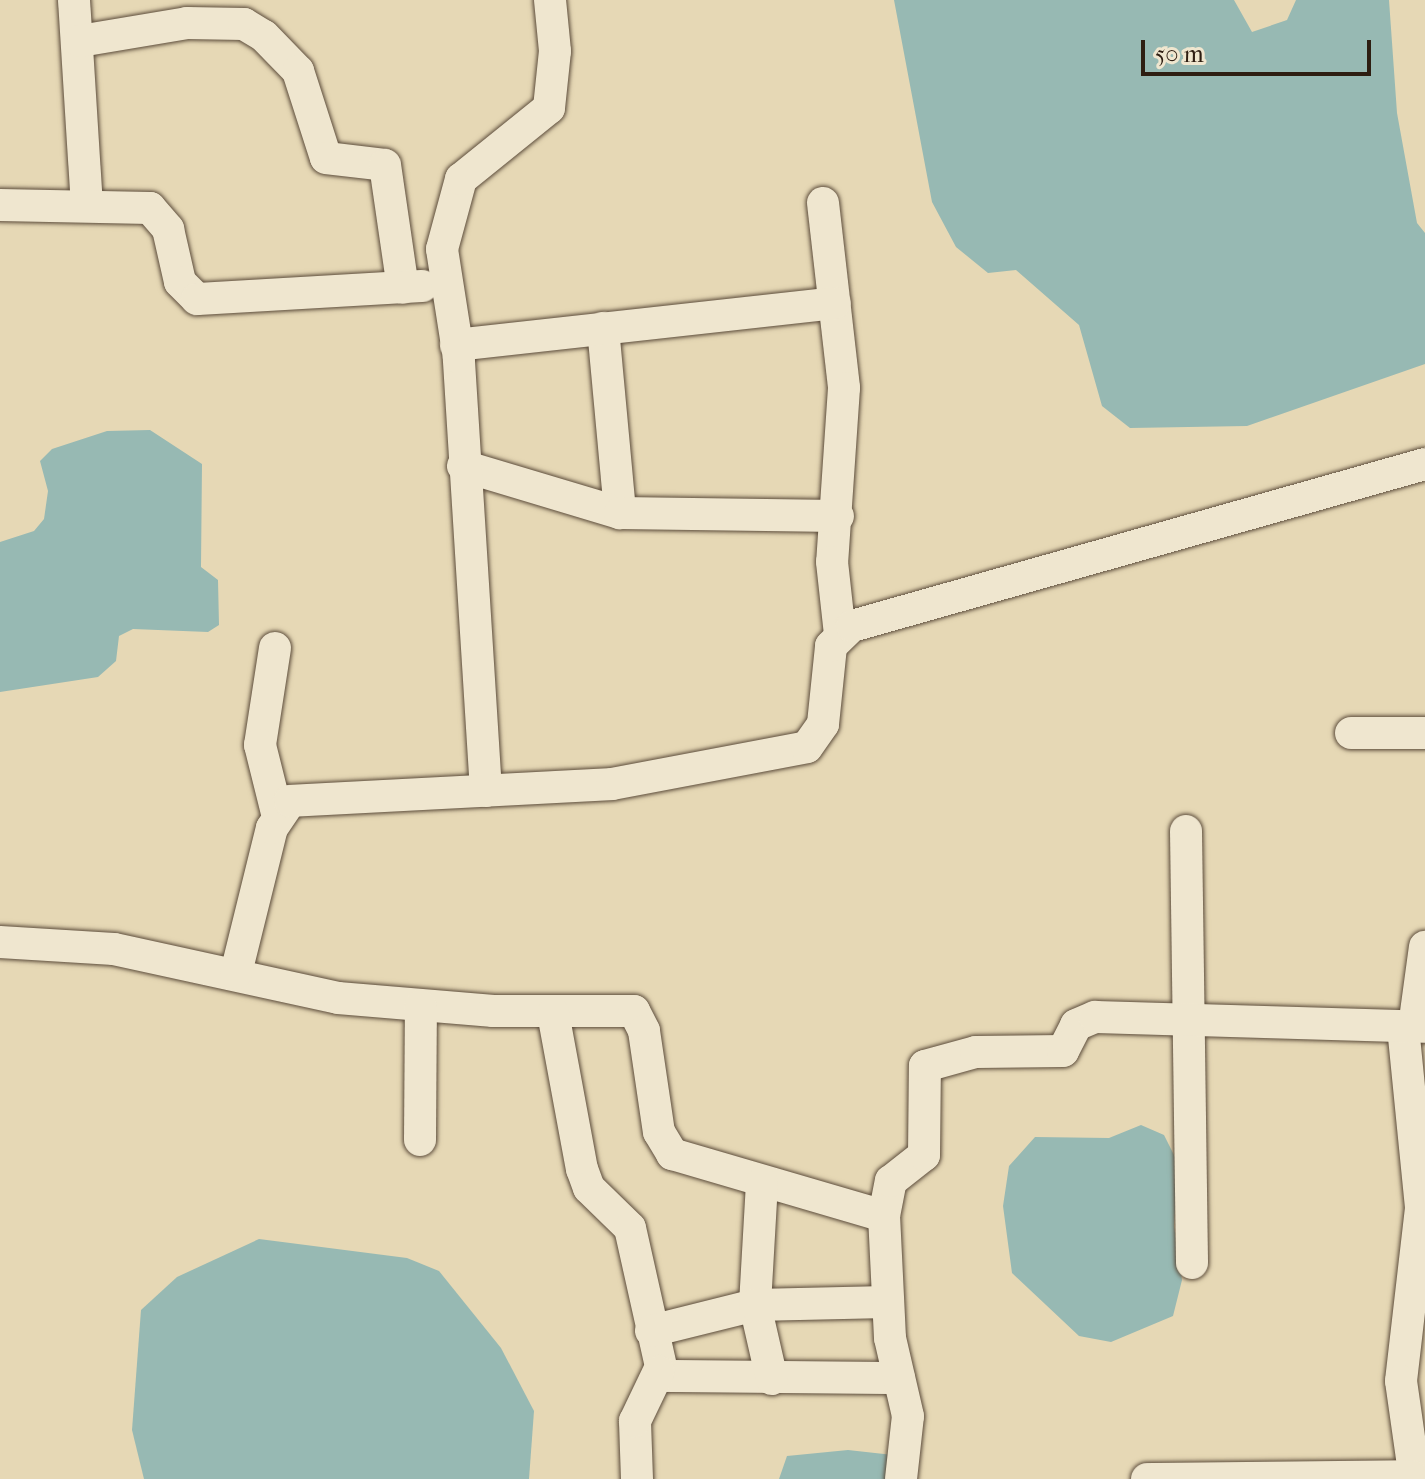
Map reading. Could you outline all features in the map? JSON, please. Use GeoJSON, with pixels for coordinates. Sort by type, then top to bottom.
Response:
{"type":"FeatureCollection","features":[{"type":"Feature","properties":{"kind":"street"},"geometry":{"type":"LineString","coordinates":[[74,0],[80,41],[87,205]]}},
{"type":"Feature","properties":{"kind":"street"},"geometry":{"type":"LineString","coordinates":[[486,791],[456,345],[445,285],[445,224],[461,179],[549,108],[555,51],[550,0]]}},
{"type":"Feature","properties":{"kind":"street"},"geometry":{"type":"LineString","coordinates":[[80,41],[186,12],[244,24],[264,36],[298,71],[326,158],[385,165],[403,288]]}},
{"type":"Feature","properties":{"kind":"street"},"geometry":{"type":"LineString","coordinates":[[823,203],[844,388],[838,516],[832,562],[840,635]]}},
{"type":"Feature","properties":{"kind":"street"},"geometry":{"type":"LineString","coordinates":[[0,205],[87,205],[161,215],[180,282],[197,299],[445,285]]}},
{"type":"Feature","properties":{"kind":"street"},"geometry":{"type":"LineString","coordinates":[[456,345],[835,303]]}},
{"type":"Feature","properties":{"kind":"street"},"geometry":{"type":"LineString","coordinates":[[603,328],[620,513]]}},
{"type":"Feature","properties":{"kind":"street"},"geometry":{"type":"LineString","coordinates":[[277,813],[311,795],[612,784],[807,747],[823,724],[831,646],[840,635],[1220,517],[1425,464]]}},
{"type":"Feature","properties":{"kind":"street"},"geometry":{"type":"LineString","coordinates":[[463,466],[620,513],[838,516]]}},
{"type":"Feature","properties":{"kind":"street"},"geometry":{"type":"LineString","coordinates":[[236,973],[277,813],[260,745],[275,648]]}},
{"type":"Feature","properties":{"kind":"street"},"geometry":{"type":"LineString","coordinates":[[1351,733],[1425,733]]}},
{"type":"Feature","properties":{"kind":"street"},"geometry":{"type":"LineString","coordinates":[[1186,831],[1192,1263]]}},
{"type":"Feature","properties":{"kind":"street"},"geometry":{"type":"LineString","coordinates":[[0,942],[114,949],[236,973],[289,991],[421,1006],[553,1013],[634,1011],[644,1031],[664,1147],[686,1161],[884,1216]]}},
{"type":"Feature","properties":{"kind":"street"},"geometry":{"type":"LineString","coordinates":[[1153,1478],[1415,1477],[1400,1409],[1416,1335],[1420,1280],[1421,1208],[1414,1027],[1425,947]]}},
{"type":"Feature","properties":{"kind":"street"},"geometry":{"type":"LineString","coordinates":[[420,1140],[421,1006]]}},
{"type":"Feature","properties":{"kind":"street"},"geometry":{"type":"LineString","coordinates":[[553,1013],[582,1169],[589,1188],[630,1228],[659,1371],[635,1421],[637,1479]]}},
{"type":"Feature","properties":{"kind":"street"},"geometry":{"type":"LineString","coordinates":[[901,1479],[908,1416],[887,1302],[884,1216],[891,1181],[924,1155],[922,1073],[931,1062],[976,1052],[1063,1051],[1087,1018],[1188,1018],[1414,1027]]}},
{"type":"Feature","properties":{"kind":"street"},"geometry":{"type":"LineString","coordinates":[[762,1183],[755,1305],[772,1379]]}},
{"type":"Feature","properties":{"kind":"street"},"geometry":{"type":"LineString","coordinates":[[651,1331],[755,1305],[887,1302]]}},
{"type":"Feature","properties":{"kind":"street"},"geometry":{"type":"LineString","coordinates":[[659,1371],[674,1380],[899,1378]]}},
{"type":"Feature","properties":{"kind":"water"},"geometry":{"type":"Polygon","coordinates":[[[894,0],[1234,0],[1252,32],[1287,20],[1296,0],[1389,0],[1397,113],[1417,223],[1425,233],[1425,364],[1247,426],[1130,428],[1102,406],[1079,325],[1016,270],[988,273],[956,247],[932,202],[894,0]]]}},
{"type":"Feature","properties":{"kind":"water"},"geometry":{"type":"Polygon","coordinates":[[[150,430],[202,464],[201,567],[218,580],[219,625],[208,632],[133,629],[119,636],[116,661],[98,677],[0,692],[0,542],[34,531],[44,519],[48,491],[40,461],[52,449],[107,431],[150,430]]]}},
{"type":"Feature","properties":{"kind":"water"},"geometry":{"type":"Polygon","coordinates":[[[1141,1125],[1164,1135],[1178,1163],[1174,1226],[1182,1280],[1173,1316],[1111,1342],[1079,1336],[1012,1273],[1003,1206],[1009,1166],[1035,1137],[1109,1138],[1141,1125]]]}},
{"type":"Feature","properties":{"kind":"water"},"geometry":{"type":"Polygon","coordinates":[[[259,1239],[407,1258],[439,1271],[501,1348],[534,1411],[529,1479],[144,1479],[132,1430],[141,1310],[177,1277],[259,1239]]]}},
{"type":"Feature","properties":{"kind":"water"},"geometry":{"type":"Polygon","coordinates":[[[848,1450],[893,1455],[895,1479],[779,1479],[787,1456],[848,1450]]]}}]}
